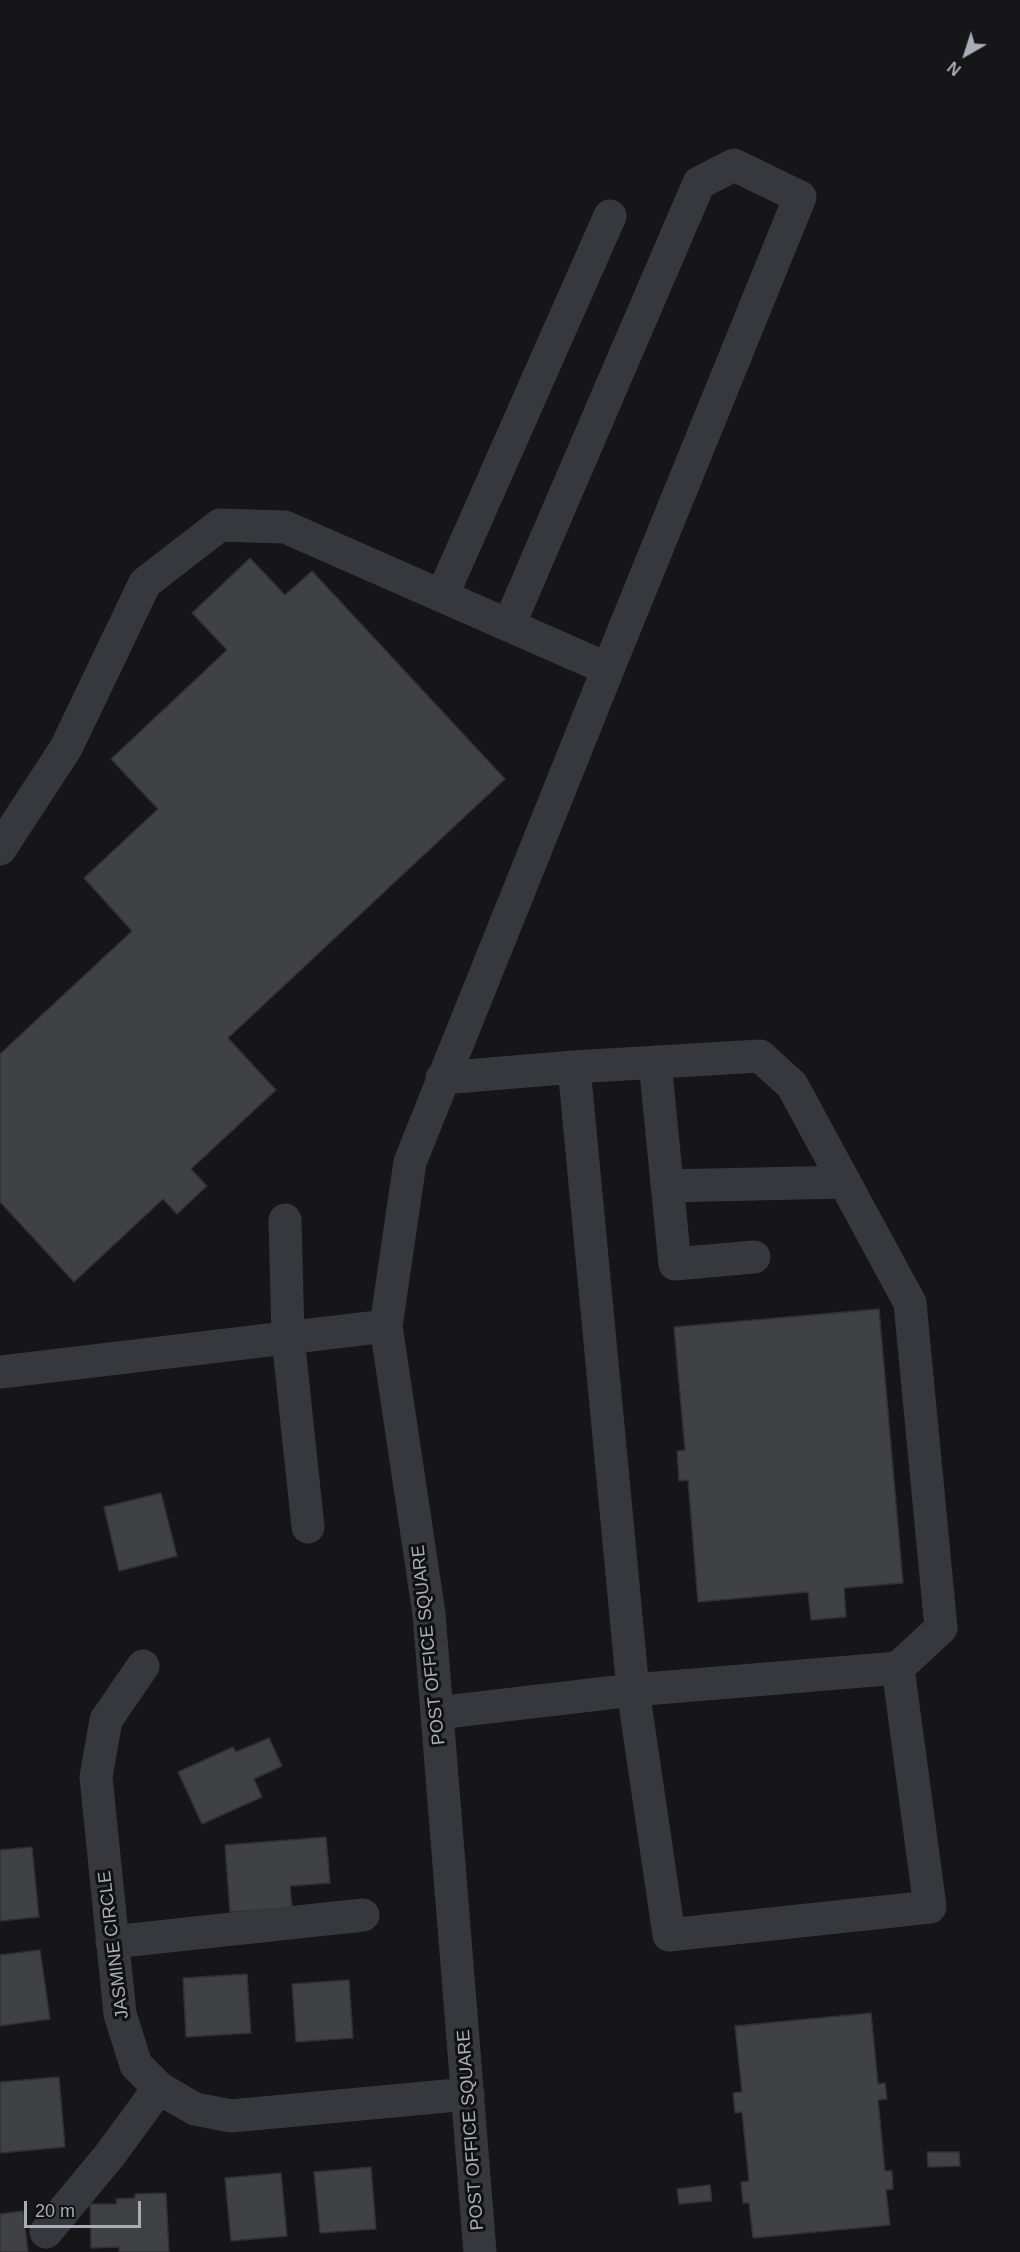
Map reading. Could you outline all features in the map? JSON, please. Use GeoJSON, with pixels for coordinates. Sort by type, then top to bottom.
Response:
{"type":"FeatureCollection","features":[{"type":"Feature","properties":{"kind":"street","name":"POST OFFICE SQUARE"},"geometry":{"type":"LineString","coordinates":[[480,2252],[429,1614],[386,1326],[410,1162],[800,197],[734,165],[699,183],[509,625]]}},
{"type":"Feature","properties":{"kind":"street"},"geometry":{"type":"LineString","coordinates":[[442,596],[610,216]]}},
{"type":"Feature","properties":{"kind":"street"},"geometry":{"type":"LineString","coordinates":[[0,849],[66,748],[145,583],[220,525],[285,527],[608,669]]}},
{"type":"Feature","properties":{"kind":"street"},"geometry":{"type":"LineString","coordinates":[[437,1713],[633,1690],[898,1668],[941,1628],[910,1303],[792,1084],[760,1056],[574,1067],[448,1064]]}},
{"type":"Feature","properties":{"kind":"street"},"geometry":{"type":"LineString","coordinates":[[655,1062],[675,1264],[754,1257]]}},
{"type":"Feature","properties":{"kind":"street"},"geometry":{"type":"LineString","coordinates":[[574,1067],[633,1690],[669,1935],[930,1907],[898,1668]]}},
{"type":"Feature","properties":{"kind":"street"},"geometry":{"type":"LineString","coordinates":[[667,1185],[844,1182]]}},
{"type":"Feature","properties":{"kind":"street"},"geometry":{"type":"LineString","coordinates":[[285,1220],[288,1338],[308,1527]]}},
{"type":"Feature","properties":{"kind":"street"},"geometry":{"type":"LineString","coordinates":[[0,1372],[386,1326]]}},
{"type":"Feature","properties":{"kind":"street","name":"JASMINE CIRCLE"},"geometry":{"type":"LineString","coordinates":[[143,1666],[106,1720],[96,1777],[120,2014],[136,2066],[159,2088],[195,2109],[231,2116],[468,2094]]}},
{"type":"Feature","properties":{"kind":"street"},"geometry":{"type":"LineString","coordinates":[[112,1942],[363,1915]]}},
{"type":"Feature","properties":{"kind":"street"},"geometry":{"type":"LineString","coordinates":[[46,2232],[109,2156],[159,2088]]}},
{"type":"Feature","properties":{"kind":"building"},"geometry":{"type":"Polygon","coordinates":[[[250,558],[285,595],[312,571],[505,779],[228,1038],[276,1090],[191,1169],[207,1186],[177,1214],[163,1199],[74,1282],[0,1202],[0,1054],[132,931],[84,878],[158,809],[111,759],[227,650],[192,613],[250,558]]]}},
{"type":"Feature","properties":{"kind":"building"},"geometry":{"type":"Polygon","coordinates":[[[879,1309],[903,1583],[844,1588],[846,1617],[811,1620],[808,1592],[698,1602],[688,1480],[679,1481],[677,1451],[685,1450],[674,1327],[879,1309]]]}},
{"type":"Feature","properties":{"kind":"building"},"geometry":{"type":"Polygon","coordinates":[[[161,1493],[177,1556],[119,1571],[104,1507],[161,1493]]]}},
{"type":"Feature","properties":{"kind":"building"},"geometry":{"type":"Polygon","coordinates":[[[269,1738],[282,1766],[254,1779],[262,1797],[202,1824],[178,1772],[233,1747],[236,1752],[269,1738]]]}},
{"type":"Feature","properties":{"kind":"building"},"geometry":{"type":"Polygon","coordinates":[[[326,1837],[330,1883],[290,1886],[292,1908],[230,1912],[225,1845],[326,1837]]]}},
{"type":"Feature","properties":{"kind":"building"},"geometry":{"type":"Polygon","coordinates":[[[32,1847],[39,1917],[0,1921],[0,1850],[32,1847]]]}},
{"type":"Feature","properties":{"kind":"building"},"geometry":{"type":"Polygon","coordinates":[[[40,1950],[50,2019],[0,2026],[0,1955],[40,1950]]]}},
{"type":"Feature","properties":{"kind":"building"},"geometry":{"type":"Polygon","coordinates":[[[247,1974],[251,2033],[186,2037],[183,1978],[247,1974]]]}},
{"type":"Feature","properties":{"kind":"building"},"geometry":{"type":"Polygon","coordinates":[[[349,1980],[353,2038],[296,2042],[292,1984],[349,1980]]]}},
{"type":"Feature","properties":{"kind":"building"},"geometry":{"type":"Polygon","coordinates":[[[871,2013],[878,2084],[885,2083],[887,2099],[878,2100],[885,2171],[892,2171],[893,2189],[886,2190],[890,2225],[753,2238],[749,2203],[743,2203],[741,2182],[749,2181],[742,2112],[735,2113],[733,2093],[742,2092],[735,2026],[871,2013]]]}},
{"type":"Feature","properties":{"kind":"building"},"geometry":{"type":"Polygon","coordinates":[[[59,2077],[65,2147],[0,2153],[0,2082],[59,2077]]]}},
{"type":"Feature","properties":{"kind":"building"},"geometry":{"type":"Polygon","coordinates":[[[927,2152],[959,2152],[960,2166],[928,2167],[927,2152]]]}},
{"type":"Feature","properties":{"kind":"building"},"geometry":{"type":"Polygon","coordinates":[[[371,2167],[376,2229],[320,2233],[314,2172],[371,2167]]]}},
{"type":"Feature","properties":{"kind":"building"},"geometry":{"type":"Polygon","coordinates":[[[281,2173],[287,2236],[231,2241],[225,2178],[281,2173]]]}},
{"type":"Feature","properties":{"kind":"building"},"geometry":{"type":"Polygon","coordinates":[[[710,2185],[712,2201],[679,2204],[677,2189],[710,2185]]]}},
{"type":"Feature","properties":{"kind":"building"},"geometry":{"type":"Polygon","coordinates":[[[166,2193],[169,2252],[119,2252],[119,2247],[91,2248],[90,2204],[117,2204],[116,2199],[135,2198],[135,2194],[166,2193]]]}},
{"type":"Feature","properties":{"kind":"building"},"geometry":{"type":"Polygon","coordinates":[[[23,2211],[28,2252],[0,2252],[0,2214],[23,2211]]]}}]}
